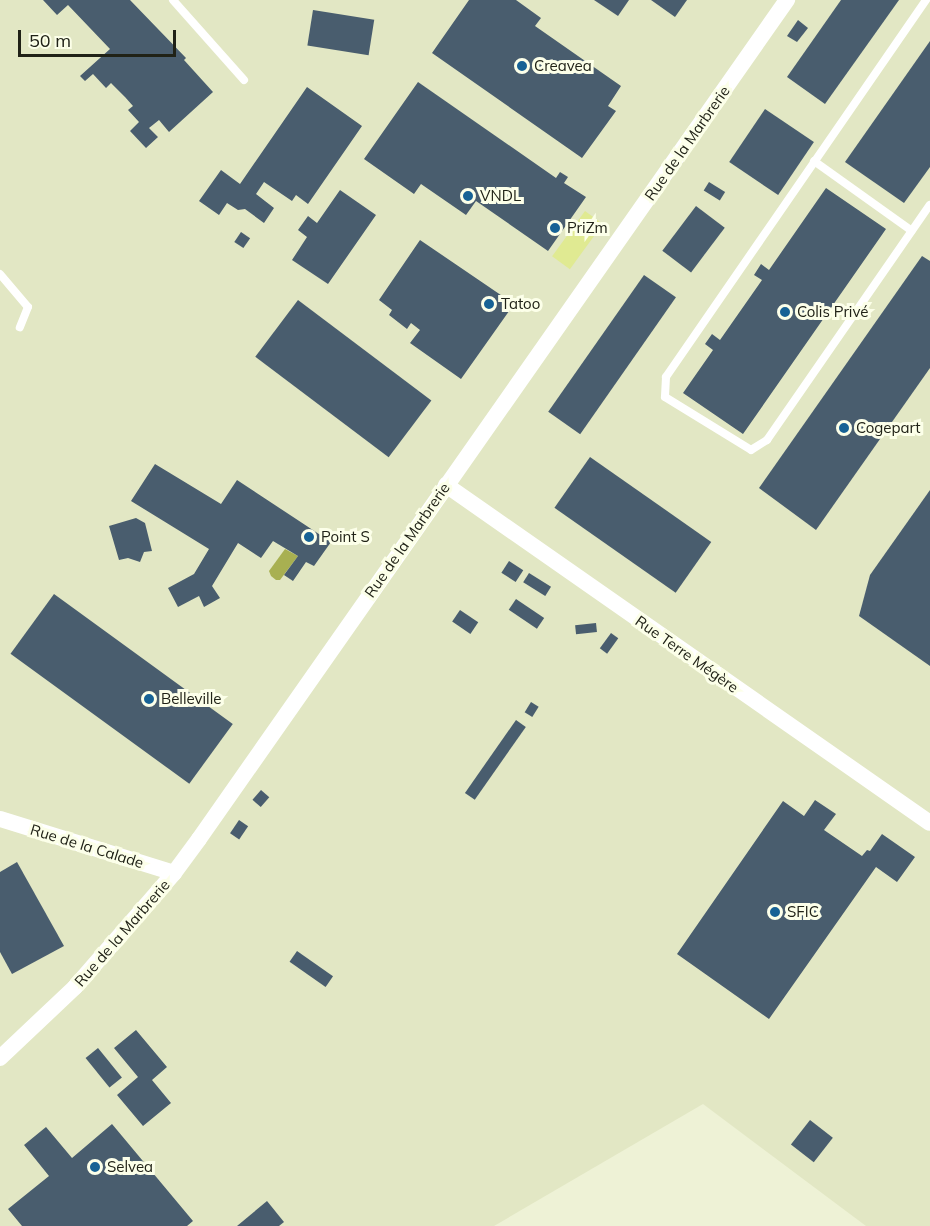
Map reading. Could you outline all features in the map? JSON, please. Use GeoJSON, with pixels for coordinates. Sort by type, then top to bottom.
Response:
{"type":"FeatureCollection","features":[{"type":"Feature","properties":{"kind":"street","name":"Rue de la Marbrerie"},"geometry":{"type":"LineString","coordinates":[[0,1058],[75,987],[174,873],[787,0]]}},
{"type":"Feature","properties":{"kind":"street","name":"Rue Terre Mégère"},"geometry":{"type":"LineString","coordinates":[[446,484],[930,823]]}},
{"type":"Feature","properties":{"kind":"street","name":"Rue de la Calade"},"geometry":{"type":"LineString","coordinates":[[0,819],[174,873]]}},
{"type":"Feature","properties":{"kind":"lane"},"geometry":{"type":"LineString","coordinates":[[173,0],[244,80]]}},
{"type":"Feature","properties":{"kind":"lane"},"geometry":{"type":"LineString","coordinates":[[926,0],[666,377],[665,397],[751,450],[767,440],[930,205]]}},
{"type":"Feature","properties":{"kind":"lane"},"geometry":{"type":"LineString","coordinates":[[814,161],[912,231]]}},
{"type":"Feature","properties":{"kind":"lane"},"geometry":{"type":"LineString","coordinates":[[0,274],[28,307],[20,327]]}},
{"type":"Feature","properties":{"kind":"shaded area"},"geometry":{"type":"Polygon","coordinates":[[[0,0],[930,0],[930,1226],[866,1226],[703,1104],[494,1226],[0,1226],[0,0]]]}},
{"type":"Feature","properties":{"kind":"shaded area"},"geometry":{"type":"Polygon","coordinates":[[[585,211],[603,224],[570,269],[552,256],[585,211]]]}},
{"type":"Feature","properties":{"kind":"shaded area"},"geometry":{"type":"Polygon","coordinates":[[[285,549],[298,556],[280,580],[276,580],[269,571],[285,549]]]}},
{"type":"Feature","properties":{"kind":"building"},"geometry":{"type":"Polygon","coordinates":[[[43,0],[130,0],[186,58],[184,60],[213,92],[169,132],[159,120],[149,128],[158,137],[146,148],[130,131],[139,122],[128,110],[133,106],[125,97],[111,83],[106,88],[93,74],[85,81],[80,76],[110,49],[68,5],[57,15],[43,0]]]}},
{"type":"Feature","properties":{"kind":"building","name":"Creavea"},"geometry":{"type":"Polygon","coordinates":[[[469,0],[516,0],[541,18],[535,26],[621,86],[608,106],[616,111],[582,158],[432,53],[469,0]]]}},
{"type":"Feature","properties":{"kind":"building"},"geometry":{"type":"Polygon","coordinates":[[[594,0],[629,0],[618,16],[594,0]]]}},
{"type":"Feature","properties":{"kind":"building"},"geometry":{"type":"Polygon","coordinates":[[[651,0],[687,0],[675,17],[651,0]]]}},
{"type":"Feature","properties":{"kind":"building"},"geometry":{"type":"Polygon","coordinates":[[[841,0],[899,0],[825,104],[787,77],[841,0]]]}},
{"type":"Feature","properties":{"kind":"building"},"geometry":{"type":"Polygon","coordinates":[[[313,10],[374,20],[369,55],[307,46],[313,10]]]}},
{"type":"Feature","properties":{"kind":"building"},"geometry":{"type":"Polygon","coordinates":[[[798,20],[808,28],[797,42],[787,36],[798,20]]]}},
{"type":"Feature","properties":{"kind":"building"},"geometry":{"type":"Polygon","coordinates":[[[930,41],[930,167],[904,203],[845,162],[930,41]]]}},
{"type":"Feature","properties":{"kind":"building"},"geometry":{"type":"Polygon","coordinates":[[[418,82],[556,178],[560,172],[568,177],[564,183],[586,197],[548,251],[476,201],[466,215],[421,184],[414,194],[364,159],[418,82]]]}},
{"type":"Feature","properties":{"kind":"building"},"geometry":{"type":"Polygon","coordinates":[[[307,87],[362,126],[308,204],[296,195],[292,201],[264,182],[256,194],[274,208],[264,223],[245,209],[238,210],[227,203],[219,215],[199,201],[221,170],[240,184],[307,87]]]}},
{"type":"Feature","properties":{"kind":"building"},"geometry":{"type":"Polygon","coordinates":[[[765,109],[814,142],[778,195],[729,162],[765,109]]]}},
{"type":"Feature","properties":{"kind":"building"},"geometry":{"type":"Polygon","coordinates":[[[709,182],[725,192],[720,201],[704,190],[709,182]]]}},
{"type":"Feature","properties":{"kind":"building","name":"Colis Privé"},"geometry":{"type":"Polygon","coordinates":[[[826,188],[886,229],[743,434],[683,393],[713,350],[705,344],[712,334],[720,340],[762,280],[754,275],[761,264],[769,270],[826,188]]]}},
{"type":"Feature","properties":{"kind":"building"},"geometry":{"type":"Polygon","coordinates":[[[340,190],[376,215],[328,284],[292,260],[307,237],[298,230],[308,216],[317,223],[340,190]]]}},
{"type":"Feature","properties":{"kind":"building"},"geometry":{"type":"Polygon","coordinates":[[[696,206],[725,228],[691,272],[662,251],[696,206]]]}},
{"type":"Feature","properties":{"kind":"building"},"geometry":{"type":"Polygon","coordinates":[[[241,232],[250,238],[243,248],[234,242],[241,232]]]}},
{"type":"Feature","properties":{"kind":"building"},"geometry":{"type":"Polygon","coordinates":[[[420,240],[514,304],[461,379],[410,343],[420,330],[411,323],[407,329],[389,315],[392,310],[379,300],[420,240]]]}},
{"type":"Feature","properties":{"kind":"building","name":"Cogepart"},"geometry":{"type":"Polygon","coordinates":[[[922,256],[930,261],[930,368],[816,530],[759,488],[922,256]]]}},
{"type":"Feature","properties":{"kind":"building"},"geometry":{"type":"Polygon","coordinates":[[[644,275],[676,297],[580,434],[548,412],[644,275]]]}},
{"type":"Feature","properties":{"kind":"building"},"geometry":{"type":"Polygon","coordinates":[[[298,300],[431,401],[389,457],[255,357],[298,300]]]}},
{"type":"Feature","properties":{"kind":"building"},"geometry":{"type":"Polygon","coordinates":[[[590,457],[711,542],[676,593],[554,508],[590,457]]]}},
{"type":"Feature","properties":{"kind":"building"},"geometry":{"type":"Polygon","coordinates":[[[155,464],[221,504],[237,480],[331,542],[314,566],[306,562],[293,581],[284,575],[298,556],[273,541],[261,558],[238,543],[212,586],[220,598],[204,607],[199,596],[178,607],[168,588],[194,574],[209,549],[131,501],[155,464]]]}},
{"type":"Feature","properties":{"kind":"building"},"geometry":{"type":"Polygon","coordinates":[[[930,490],[930,666],[859,616],[870,575],[930,490]]]}},
{"type":"Feature","properties":{"kind":"building"},"geometry":{"type":"Polygon","coordinates":[[[136,518],[145,523],[152,551],[144,552],[140,562],[128,558],[119,560],[109,526],[136,518]]]}},
{"type":"Feature","properties":{"kind":"building"},"geometry":{"type":"Polygon","coordinates":[[[509,561],[523,570],[516,582],[501,573],[509,561]]]}},
{"type":"Feature","properties":{"kind":"building"},"geometry":{"type":"Polygon","coordinates":[[[529,573],[551,587],[545,596],[523,582],[529,573]]]}},
{"type":"Feature","properties":{"kind":"building","name":"Belleville"},"geometry":{"type":"Polygon","coordinates":[[[54,594],[233,724],[189,784],[11,654],[54,594]]]}},
{"type":"Feature","properties":{"kind":"building"},"geometry":{"type":"Polygon","coordinates":[[[516,599],[544,618],[537,629],[509,610],[516,599]]]}},
{"type":"Feature","properties":{"kind":"building"},"geometry":{"type":"Polygon","coordinates":[[[460,610],[478,622],[470,634],[452,622],[460,610]]]}},
{"type":"Feature","properties":{"kind":"building"},"geometry":{"type":"Polygon","coordinates":[[[596,623],[597,632],[576,634],[575,625],[596,623]]]}},
{"type":"Feature","properties":{"kind":"building"},"geometry":{"type":"Polygon","coordinates":[[[611,633],[618,638],[607,654],[600,648],[611,633]]]}},
{"type":"Feature","properties":{"kind":"building"},"geometry":{"type":"Polygon","coordinates":[[[531,702],[539,707],[532,717],[525,712],[531,702]]]}},
{"type":"Feature","properties":{"kind":"building"},"geometry":{"type":"Polygon","coordinates":[[[516,720],[526,727],[475,800],[465,793],[516,720]]]}},
{"type":"Feature","properties":{"kind":"building"},"geometry":{"type":"Polygon","coordinates":[[[261,790],[269,797],[261,807],[252,800],[261,790]]]}},
{"type":"Feature","properties":{"kind":"building","name":"SFIC"},"geometry":{"type":"Polygon","coordinates":[[[815,800],[836,814],[824,830],[862,856],[867,850],[870,851],[882,834],[915,857],[897,882],[876,867],[769,1019],[677,954],[783,801],[804,816],[815,800]]]}},
{"type":"Feature","properties":{"kind":"building"},"geometry":{"type":"Polygon","coordinates":[[[239,820],[248,826],[239,839],[230,833],[239,820]]]}},
{"type":"Feature","properties":{"kind":"building"},"geometry":{"type":"Polygon","coordinates":[[[17,862],[64,946],[12,974],[0,952],[0,872],[17,862]]]}},
{"type":"Feature","properties":{"kind":"building"},"geometry":{"type":"Polygon","coordinates":[[[297,951],[333,976],[326,987],[290,962],[297,951]]]}},
{"type":"Feature","properties":{"kind":"building"},"geometry":{"type":"Polygon","coordinates":[[[136,1030],[167,1067],[152,1080],[171,1103],[143,1126],[117,1095],[138,1077],[114,1048],[136,1030]]]}},
{"type":"Feature","properties":{"kind":"building"},"geometry":{"type":"Polygon","coordinates":[[[98,1048],[122,1078],[109,1088],[86,1058],[98,1048]]]}},
{"type":"Feature","properties":{"kind":"building"},"geometry":{"type":"Polygon","coordinates":[[[810,1120],[833,1138],[814,1162],[791,1144],[810,1120]]]}},
{"type":"Feature","properties":{"kind":"building","name":"Selvea"},"geometry":{"type":"Polygon","coordinates":[[[112,1124],[193,1221],[187,1226],[22,1226],[8,1209],[49,1176],[24,1145],[46,1127],[72,1158],[112,1124]]]}},
{"type":"Feature","properties":{"kind":"building"},"geometry":{"type":"Polygon","coordinates":[[[267,1201],[284,1222],[279,1226],[237,1226],[267,1201]]]}},
{"type":"Feature","properties":{"kind":"place","name":"Creavea"},"geometry":{"type":"Point","coordinates":[522,66]}},
{"type":"Feature","properties":{"kind":"place","name":"VNDL"},"geometry":{"type":"Point","coordinates":[468,196]}},
{"type":"Feature","properties":{"kind":"place","name":"PriZm"},"geometry":{"type":"Point","coordinates":[555,228]}},
{"type":"Feature","properties":{"kind":"place","name":"Tatoo"},"geometry":{"type":"Point","coordinates":[489,304]}},
{"type":"Feature","properties":{"kind":"place","name":"Colis Privé"},"geometry":{"type":"Point","coordinates":[785,312]}},
{"type":"Feature","properties":{"kind":"place","name":"Cogepart"},"geometry":{"type":"Point","coordinates":[844,428]}},
{"type":"Feature","properties":{"kind":"place","name":"Point S"},"geometry":{"type":"Point","coordinates":[309,537]}},
{"type":"Feature","properties":{"kind":"place","name":"Belleville"},"geometry":{"type":"Point","coordinates":[149,699]}},
{"type":"Feature","properties":{"kind":"place","name":"SFIC"},"geometry":{"type":"Point","coordinates":[775,912]}},
{"type":"Feature","properties":{"kind":"place","name":"Selvea"},"geometry":{"type":"Point","coordinates":[95,1167]}}]}
